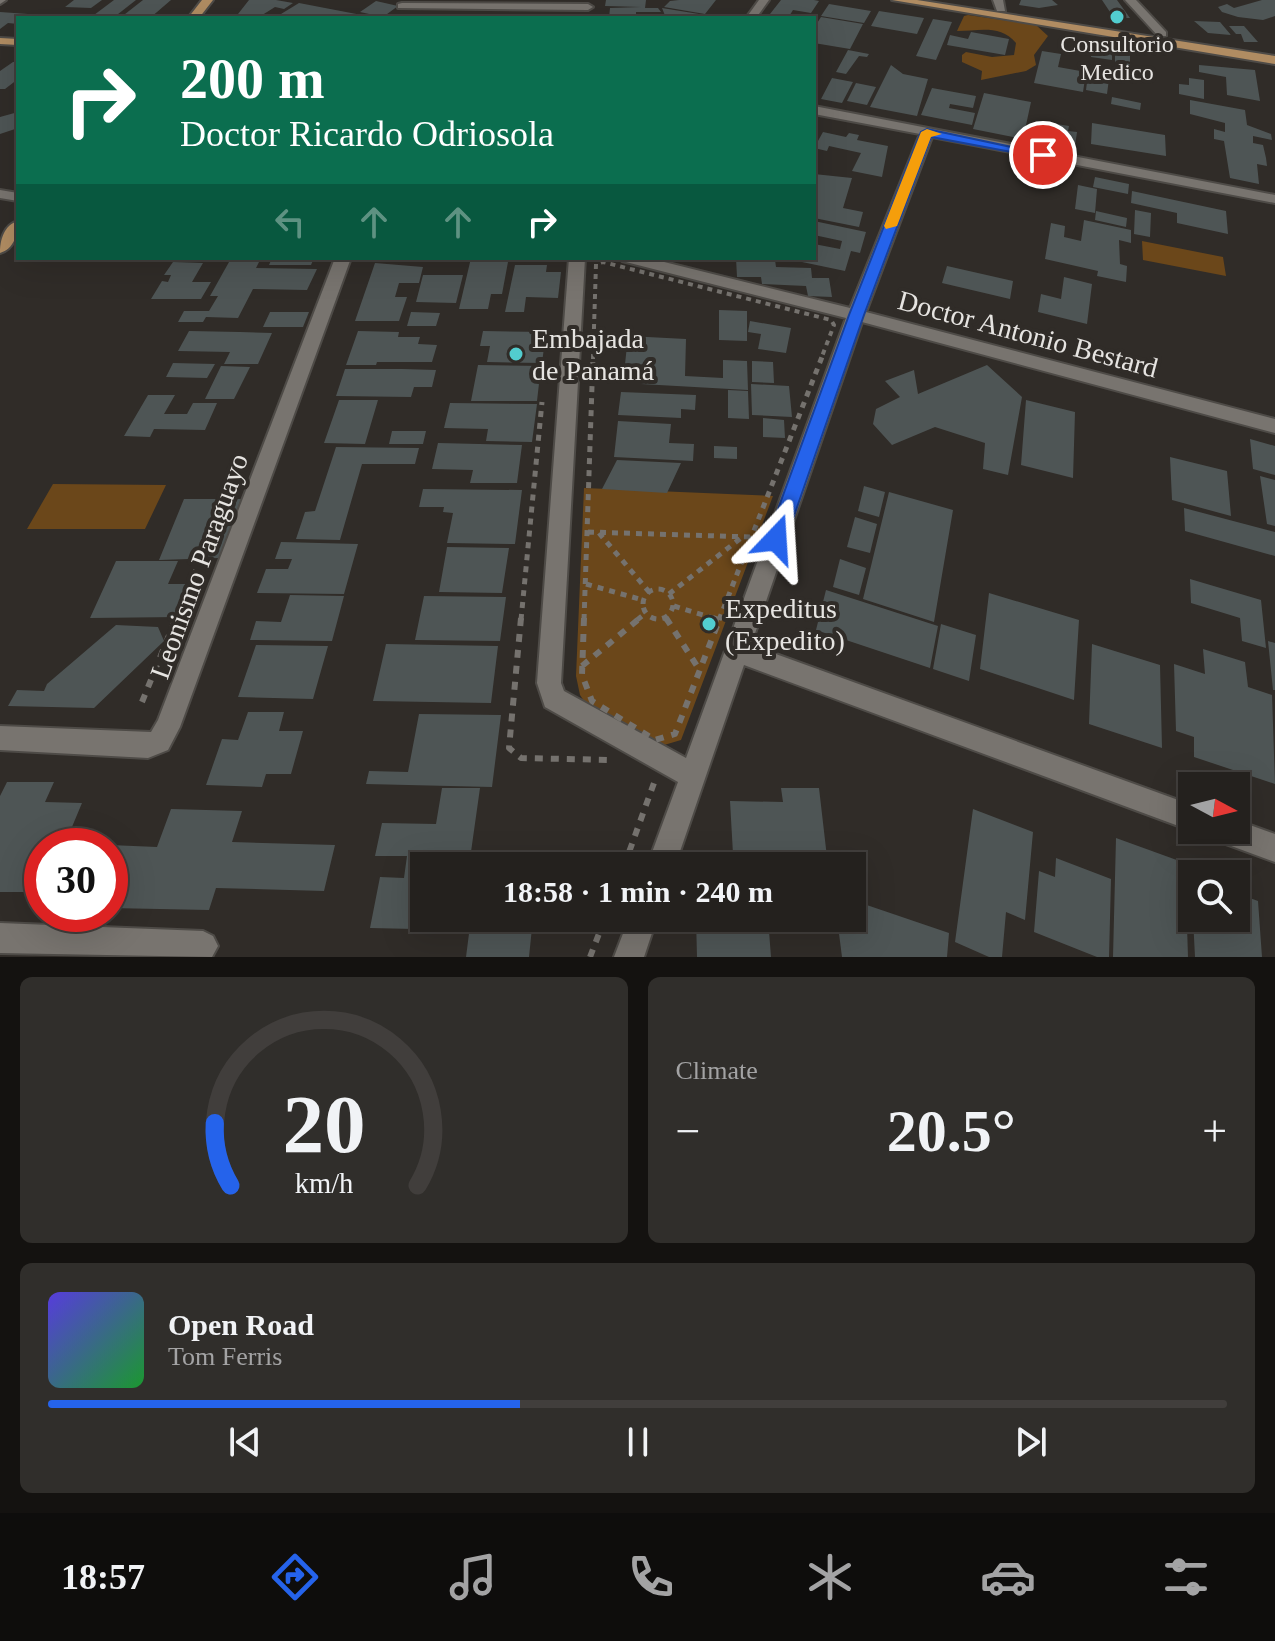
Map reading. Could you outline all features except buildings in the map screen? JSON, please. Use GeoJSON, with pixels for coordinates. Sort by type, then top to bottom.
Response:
{"type":"FeatureCollection","features":[{"type":"Feature","properties":{"kind":"main road"},"geometry":{"type":"LineString","coordinates":[[195,16],[208,0]]}},
{"type":"Feature","properties":{"kind":"main road"},"geometry":{"type":"LineString","coordinates":[[897,0],[1000,9],[1275,60]]}},
{"type":"Feature","properties":{"kind":"main road"},"geometry":{"type":"LineString","coordinates":[[945,0],[1275,52]]}},
{"type":"Feature","properties":{"kind":"main road"},"geometry":{"type":"LineString","coordinates":[[0,248],[16,231]]}},
{"type":"Feature","properties":{"kind":"street"},"geometry":{"type":"LineString","coordinates":[[1130,0],[1162,34]]}},
{"type":"Feature","properties":{"kind":"street"},"geometry":{"type":"LineString","coordinates":[[402,6],[588,8]]}},
{"type":"Feature","properties":{"kind":"street"},"geometry":{"type":"LineString","coordinates":[[816,110],[1275,199]]}},
{"type":"Feature","properties":{"kind":"street"},"geometry":{"type":"LineString","coordinates":[[666,852],[856,315],[927,132]]}},
{"type":"Feature","properties":{"kind":"street","name":"Leonismo Paraguayo"},"geometry":{"type":"LineString","coordinates":[[0,738],[148,745],[159,741],[342,260]]}},
{"type":"Feature","properties":{"kind":"street"},"geometry":{"type":"LineString","coordinates":[[577,260],[549,683],[554,699],[693,776]]}},
{"type":"Feature","properties":{"kind":"street","name":"Doctor Antonio Bestard"},"geometry":{"type":"LineString","coordinates":[[636,260],[1275,426]]}},
{"type":"Feature","properties":{"kind":"street"},"geometry":{"type":"LineString","coordinates":[[736,651],[1178,813]]}},
{"type":"Feature","properties":{"kind":"street"},"geometry":{"type":"LineString","coordinates":[[1250,839],[1275,848]]}},
{"type":"Feature","properties":{"kind":"street"},"geometry":{"type":"LineString","coordinates":[[629,957],[638,932]]}},
{"type":"Feature","properties":{"kind":"street"},"geometry":{"type":"LineString","coordinates":[[0,938],[203,946]]}},
{"type":"Feature","properties":{"kind":"path"},"geometry":{"type":"LineString","coordinates":[[603,262],[596,264],[582,666],[586,691],[592,701],[655,740],[675,734]]}},
{"type":"Feature","properties":{"kind":"path"},"geometry":{"type":"LineString","coordinates":[[588,532],[751,537]]}},
{"type":"Feature","properties":{"kind":"path"},"geometry":{"type":"LineString","coordinates":[[598,533],[650,593]]}},
{"type":"Feature","properties":{"kind":"path"},"geometry":{"type":"LineString","coordinates":[[669,594],[742,537]]}},
{"type":"Feature","properties":{"kind":"path"},"geometry":{"type":"LineString","coordinates":[[586,584],[643,600]]}},
{"type":"Feature","properties":{"kind":"path"},"geometry":{"type":"LineString","coordinates":[[643,600],[650,593],[660,590],[669,594],[674,606]]}},
{"type":"Feature","properties":{"kind":"path"},"geometry":{"type":"LineString","coordinates":[[643,600],[646,613],[655,618],[665,617],[674,606]]}},
{"type":"Feature","properties":{"kind":"path"},"geometry":{"type":"LineString","coordinates":[[674,606],[719,620]]}},
{"type":"Feature","properties":{"kind":"path"},"geometry":{"type":"LineString","coordinates":[[582,666],[646,613]]}},
{"type":"Feature","properties":{"kind":"path"},"geometry":{"type":"LineString","coordinates":[[665,617],[699,669]]}},
{"type":"Feature","properties":{"kind":"path"},"geometry":{"type":"LineString","coordinates":[[590,957],[600,932]]}},
{"type":"Feature","properties":{"kind":"shaded area"},"geometry":{"type":"Polygon","coordinates":[[[964,16],[1036,25],[1048,36],[1034,55],[1036,65],[1026,71],[981,80],[982,71],[962,62],[962,55],[966,52],[992,57],[1014,55],[1016,43],[996,31],[957,31],[964,16]]]}},
{"type":"Feature","properties":{"kind":"shaded area"},"geometry":{"type":"Polygon","coordinates":[[[1142,241],[1223,257],[1226,276],[1143,260],[1142,241]]]}},
{"type":"Feature","properties":{"kind":"shaded area"},"geometry":{"type":"Polygon","coordinates":[[[53,484],[166,485],[145,529],[27,529],[53,484]]]}},
{"type":"Feature","properties":{"kind":"shaded area"},"geometry":{"type":"Polygon","coordinates":[[[584,488],[773,496],[681,740],[654,748],[588,707],[580,695],[576,676],[584,488]]]}},
{"type":"Feature","properties":{"kind":"slow traffic"},"geometry":{"type":"LineString","coordinates":[[891,226],[927,132],[936,134]]}},
{"type":"Feature","properties":{"kind":"place","name":"Consultorio Medico"},"geometry":{"type":"Point","coordinates":[1117,17]}},
{"type":"Feature","properties":{"kind":"place","name":"Embajada de Panamá"},"geometry":{"type":"Point","coordinates":[516,354]}},
{"type":"Feature","properties":{"kind":"place","name":"Expeditus (Expedito)"},"geometry":{"type":"Point","coordinates":[709,624]}},
{"type":"Feature","properties":{"kind":"route"},"geometry":{"type":"LineString","coordinates":[[776,539],[856,315],[927,132],[1043,155]]}}]}
